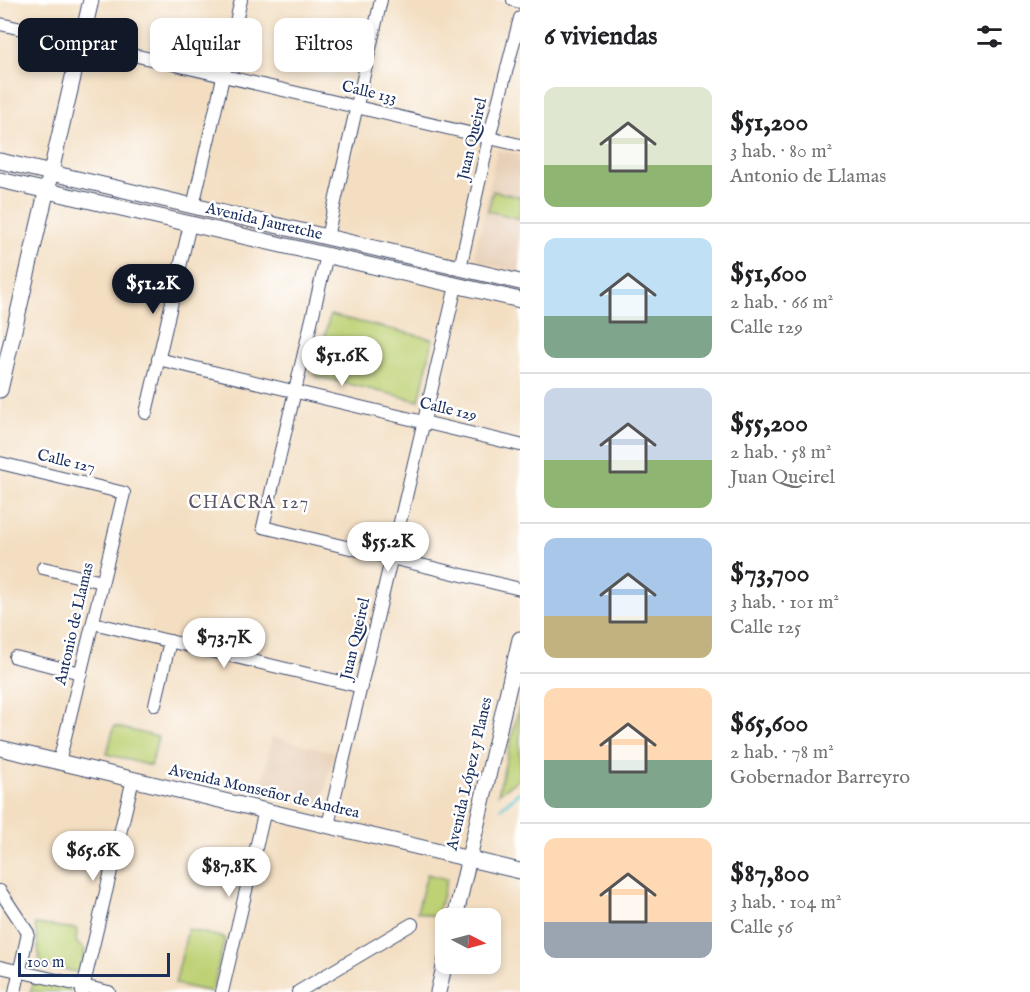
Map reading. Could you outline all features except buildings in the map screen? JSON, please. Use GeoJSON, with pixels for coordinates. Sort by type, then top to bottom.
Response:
{"type":"FeatureCollection","features":[{"type":"Feature","properties":{"kind":"main road"},"geometry":{"type":"LineString","coordinates":[[87,18],[91,0]]}},
{"type":"Feature","properties":{"kind":"main road"},"geometry":{"type":"LineString","coordinates":[[0,390],[74,72]]}},
{"type":"Feature","properties":{"kind":"main road","name":"Avenida Jauretche"},"geometry":{"type":"LineString","coordinates":[[0,161],[520,282]]}},
{"type":"Feature","properties":{"kind":"main road","name":"Avenida Jauretche"},"geometry":{"type":"LineString","coordinates":[[0,180],[520,300]]}},
{"type":"Feature","properties":{"kind":"main road","name":"Avenida López y Planes"},"geometry":{"type":"LineString","coordinates":[[457,908],[520,639]]}},
{"type":"Feature","properties":{"kind":"main road","name":"Avenida Monseñor de Andrea"},"geometry":{"type":"LineString","coordinates":[[0,748],[520,871]]}},
{"type":"Feature","properties":{"kind":"main road"},"geometry":{"type":"LineString","coordinates":[[438,992],[442,974]]}},
{"type":"Feature","properties":{"kind":"street"},"geometry":{"type":"LineString","coordinates":[[194,206],[241,0]]}},
{"type":"Feature","properties":{"kind":"street"},"geometry":{"type":"LineString","coordinates":[[327,237],[381,0]]}},
{"type":"Feature","properties":{"kind":"street"},"geometry":{"type":"LineString","coordinates":[[513,0],[520,2]]}},
{"type":"Feature","properties":{"kind":"street","name":"Juan Queirel"},"geometry":{"type":"LineString","coordinates":[[460,268],[489,138],[520,18]]}},
{"type":"Feature","properties":{"kind":"street","name":"Calle 133"},"geometry":{"type":"LineString","coordinates":[[0,24],[18,28]]}},
{"type":"Feature","properties":{"kind":"street","name":"Calle 133"},"geometry":{"type":"LineString","coordinates":[[138,56],[520,145]]}},
{"type":"Feature","properties":{"kind":"street"},"geometry":{"type":"LineString","coordinates":[[146,413],[190,224]]}},
{"type":"Feature","properties":{"kind":"street"},"geometry":{"type":"LineString","coordinates":[[327,255],[262,527],[520,589]]}},
{"type":"Feature","properties":{"kind":"street","name":"Juan Queirel"},"geometry":{"type":"LineString","coordinates":[[328,825],[456,286]]}},
{"type":"Feature","properties":{"kind":"street","name":"Calle 129"},"geometry":{"type":"LineString","coordinates":[[158,358],[520,444]]}},
{"type":"Feature","properties":{"kind":"street","name":"Calle 127"},"geometry":{"type":"LineString","coordinates":[[0,463],[124,493]]}},
{"type":"Feature","properties":{"kind":"street","name":"Antonio de Llamas"},"geometry":{"type":"LineString","coordinates":[[59,762],[124,493]]}},
{"type":"Feature","properties":{"kind":"street"},"geometry":{"type":"LineString","coordinates":[[43,568],[102,582]]}},
{"type":"Feature","properties":{"kind":"street"},"geometry":{"type":"LineString","coordinates":[[93,623],[362,687]]}},
{"type":"Feature","properties":{"kind":"street"},"geometry":{"type":"LineString","coordinates":[[155,705],[170,641]]}},
{"type":"Feature","properties":{"kind":"street"},"geometry":{"type":"LineString","coordinates":[[15,657],[81,673]]}},
{"type":"Feature","properties":{"kind":"street"},"geometry":{"type":"LineString","coordinates":[[83,989],[133,779]]}},
{"type":"Feature","properties":{"kind":"street"},"geometry":{"type":"LineString","coordinates":[[222,992],[265,810]]}},
{"type":"Feature","properties":{"kind":"street"},"geometry":{"type":"LineString","coordinates":[[0,891],[28,933],[15,992]]}},
{"type":"Feature","properties":{"kind":"street"},"geometry":{"type":"LineString","coordinates":[[298,992],[412,924]]}},
{"type":"Feature","properties":{"kind":"street"},"geometry":{"type":"LineString","coordinates":[[0,967],[83,989],[109,992]]}},
{"type":"Feature","properties":{"kind":"shaded area"},"geometry":{"type":"Polygon","coordinates":[[[497,150],[520,155],[520,272],[481,262],[475,255],[497,150]]]}},
{"type":"Feature","properties":{"kind":"shaded area"},"geometry":{"type":"Polygon","coordinates":[[[272,737],[334,752],[322,804],[261,789],[272,737]]]}},
{"type":"Feature","properties":{"kind":"green space"},"geometry":{"type":"Polygon","coordinates":[[[493,191],[520,197],[520,219],[488,211],[493,191]]]}},
{"type":"Feature","properties":{"kind":"green space"},"geometry":{"type":"Polygon","coordinates":[[[330,315],[433,339],[419,401],[315,376],[330,315]]]}},
{"type":"Feature","properties":{"kind":"green space"},"geometry":{"type":"Polygon","coordinates":[[[520,703],[520,778],[498,794],[520,703]]]}},
{"type":"Feature","properties":{"kind":"green space"},"geometry":{"type":"Polygon","coordinates":[[[114,726],[158,737],[151,766],[107,754],[114,726]]]}},
{"type":"Feature","properties":{"kind":"green space"},"geometry":{"type":"Polygon","coordinates":[[[427,874],[447,879],[439,908],[435,908],[435,916],[417,912],[427,874]]]}},
{"type":"Feature","properties":{"kind":"green space"},"geometry":{"type":"Polygon","coordinates":[[[35,924],[77,929],[76,942],[85,950],[80,973],[40,963],[35,924]]]}},
{"type":"Feature","properties":{"kind":"green space"},"geometry":{"type":"Polygon","coordinates":[[[188,929],[225,938],[212,992],[175,984],[188,929]]]}},
{"type":"Feature","properties":{"kind":"green space"},"geometry":{"type":"Polygon","coordinates":[[[35,981],[68,986],[71,992],[30,992],[35,981]]]}},
{"type":"Feature","properties":{"kind":"waterway"},"geometry":{"type":"LineString","coordinates":[[501,808],[520,792]]}},
{"type":"Feature","properties":{"kind":"district","name":"CHACRA 127"},"geometry":{"type":"Point","coordinates":[249,503]}}]}
